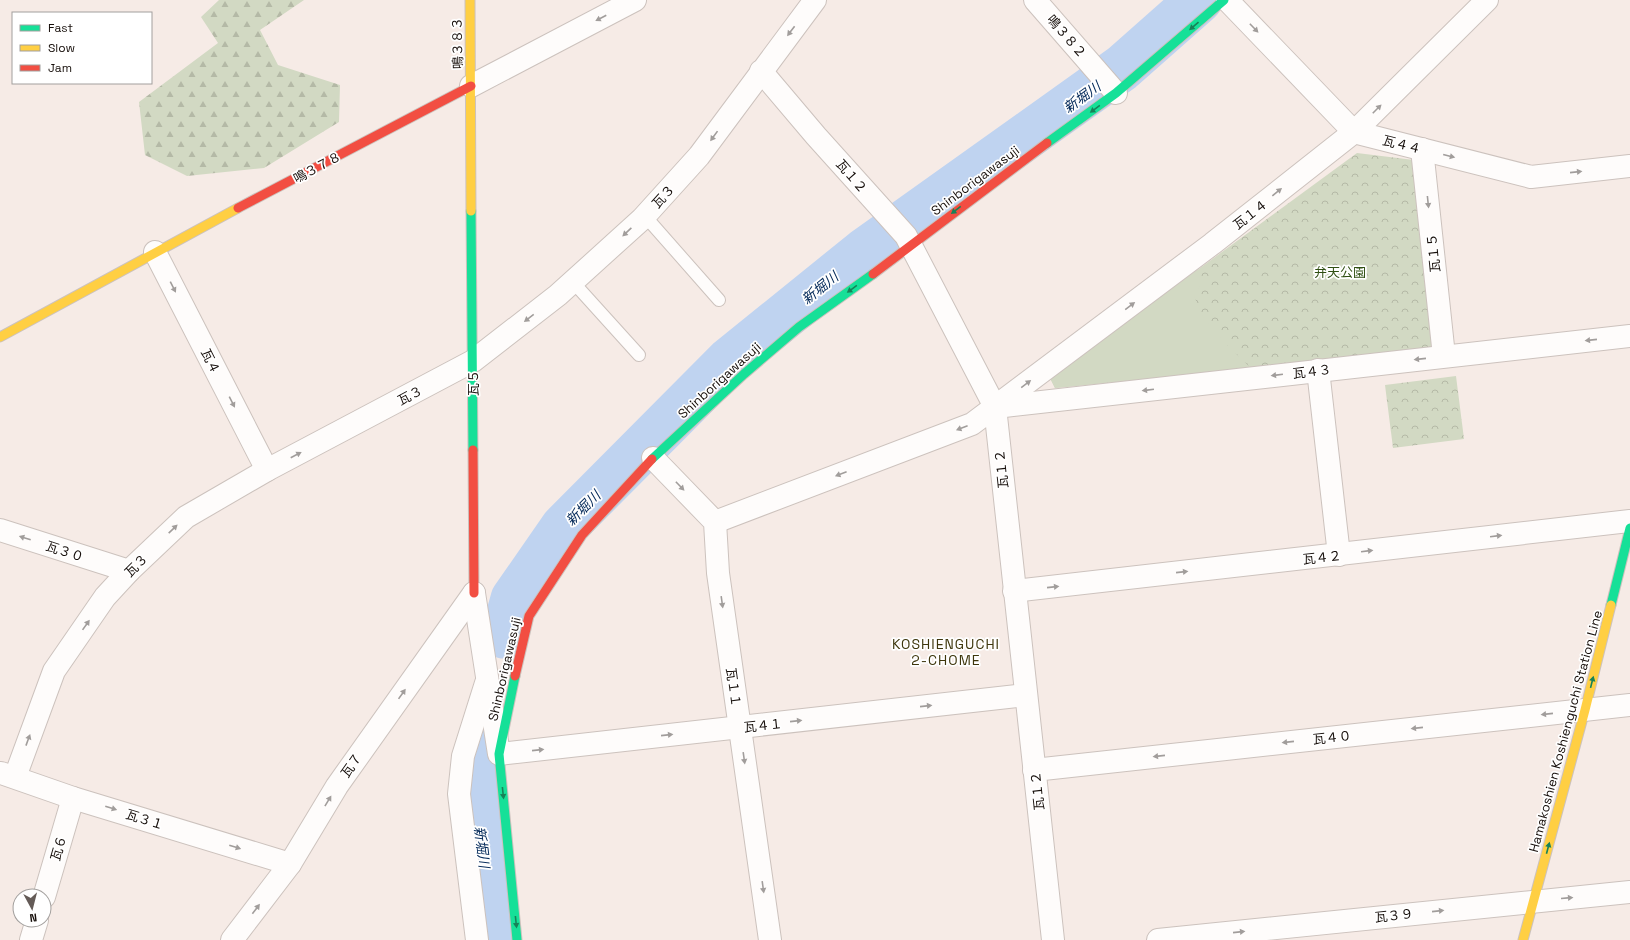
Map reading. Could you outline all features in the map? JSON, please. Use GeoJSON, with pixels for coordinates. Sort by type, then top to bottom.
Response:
{"type":"FeatureCollection","features":[{"type":"Feature","properties":{"kind":"street","name":"鳴３８３"},"geometry":{"type":"LineString","coordinates":[[470,0],[471,86]]}},
{"type":"Feature","properties":{"kind":"street","name":"鳴３７８"},"geometry":{"type":"LineString","coordinates":[[0,337],[155,252],[635,0]]}},
{"type":"Feature","properties":{"kind":"street","name":"瓦３"},"geometry":{"type":"LineString","coordinates":[[7,774],[54,671],[105,597],[186,517],[267,470],[472,362],[573,282],[645,216],[699,156],[815,0]]}},
{"type":"Feature","properties":{"kind":"street","name":"鳴３８２"},"geometry":{"type":"LineString","coordinates":[[1035,0],[1107,83]]}},
{"type":"Feature","properties":{"kind":"street","name":"Shinborigawasuji"},"geometry":{"type":"LineString","coordinates":[[517,940],[499,754],[519,655],[529,616],[582,535],[653,458],[744,374],[904,235],[982,190],[1107,83],[1224,0]]}},
{"type":"Feature","properties":{"kind":"street"},"geometry":{"type":"LineString","coordinates":[[1227,0],[1354,132]]}},
{"type":"Feature","properties":{"kind":"street","name":"瓦１４"},"geometry":{"type":"LineString","coordinates":[[715,522],[972,424],[1212,244],[1354,132],[1487,0]]}},
{"type":"Feature","properties":{"kind":"street","name":"瓦１２"},"geometry":{"type":"LineString","coordinates":[[761,71],[904,235],[995,407],[1053,940]]}},
{"type":"Feature","properties":{"kind":"street","name":"瓦５"},"geometry":{"type":"LineString","coordinates":[[471,86],[474,593],[499,754]]}},
{"type":"Feature","properties":{"kind":"street","name":"瓦４４"},"geometry":{"type":"LineString","coordinates":[[1354,132],[1531,177],[1630,166]]}},
{"type":"Feature","properties":{"kind":"street","name":"瓦１５"},"geometry":{"type":"LineString","coordinates":[[1422,149],[1444,356]]}},
{"type":"Feature","properties":{"kind":"street","name":"瓦４"},"geometry":{"type":"LineString","coordinates":[[155,252],[267,470]]}},
{"type":"Feature","properties":{"kind":"street","name":"瓦４３"},"geometry":{"type":"LineString","coordinates":[[995,407],[1630,336]]}},
{"type":"Feature","properties":{"kind":"street"},"geometry":{"type":"LineString","coordinates":[[1318,370],[1339,555]]}},
{"type":"Feature","properties":{"kind":"street"},"geometry":{"type":"LineString","coordinates":[[653,458],[715,522]]}},
{"type":"Feature","properties":{"kind":"street","name":"瓦４２"},"geometry":{"type":"LineString","coordinates":[[1014,592],[1630,521]]}},
{"type":"Feature","properties":{"kind":"street","name":"瓦１１"},"geometry":{"type":"LineString","coordinates":[[715,522],[718,573],[770,940]]}},
{"type":"Feature","properties":{"kind":"street","name":"Hamakoshien Koshienguchi Station Line"},"geometry":{"type":"LineString","coordinates":[[1523,940],[1585,710],[1630,528]]}},
{"type":"Feature","properties":{"kind":"street","name":"瓦３０"},"geometry":{"type":"LineString","coordinates":[[0,530],[129,572]]}},
{"type":"Feature","properties":{"kind":"street","name":"瓦７"},"geometry":{"type":"LineString","coordinates":[[232,940],[290,864],[337,786],[474,593]]}},
{"type":"Feature","properties":{"kind":"street"},"geometry":{"type":"LineString","coordinates":[[477,940],[460,794],[463,756],[487,678]]}},
{"type":"Feature","properties":{"kind":"street","name":"瓦４１"},"geometry":{"type":"LineString","coordinates":[[499,754],[1026,695]]}},
{"type":"Feature","properties":{"kind":"street","name":"瓦４０"},"geometry":{"type":"LineString","coordinates":[[1034,770],[1630,705]]}},
{"type":"Feature","properties":{"kind":"street","name":"瓦３１"},"geometry":{"type":"LineString","coordinates":[[7,774],[73,798],[290,864]]}},
{"type":"Feature","properties":{"kind":"street","name":"瓦６"},"geometry":{"type":"LineString","coordinates":[[47,888],[73,798]]}},
{"type":"Feature","properties":{"kind":"street","name":"瓦３９"},"geometry":{"type":"LineString","coordinates":[[1158,940],[1630,892]]}},
{"type":"Feature","properties":{"kind":"street"},"geometry":{"type":"LineString","coordinates":[[31,940],[35,928]]}},
{"type":"Feature","properties":{"kind":"lane"},"geometry":{"type":"LineString","coordinates":[[645,216],[719,300]]}},
{"type":"Feature","properties":{"kind":"lane"},"geometry":{"type":"LineString","coordinates":[[573,282],[639,355]]}},
{"type":"Feature","properties":{"kind":"green space"},"geometry":{"type":"Polygon","coordinates":[[[219,0],[304,0],[260,30],[278,65],[340,85],[339,122],[264,168],[187,176],[145,155],[139,102],[218,43],[201,17],[219,0]]]}},
{"type":"Feature","properties":{"kind":"green space","name":"弁天公園"},"geometry":{"type":"Polygon","coordinates":[[[1357,153],[1414,160],[1436,350],[1055,388],[1050,378],[1357,153]]]}},
{"type":"Feature","properties":{"kind":"green space"},"geometry":{"type":"Polygon","coordinates":[[[1197,270],[1204,279],[1194,296],[1203,317],[1226,344],[1251,368],[1055,388],[1050,378],[1197,270]]]}},
{"type":"Feature","properties":{"kind":"green space"},"geometry":{"type":"Polygon","coordinates":[[[1456,376],[1464,439],[1393,448],[1385,385],[1456,376]]]}},
{"type":"Feature","properties":{"kind":"waterway","name":"新堀川"},"geometry":{"type":"LineString","coordinates":[[504,635],[514,599],[564,527],[729,361],[864,252],[1122,68],[1199,0]]}},
{"type":"Feature","properties":{"kind":"waterway","name":"新堀川"},"geometry":{"type":"LineString","coordinates":[[479,754],[478,814],[494,940]]}},
{"type":"Feature","properties":{"kind":"traffic: fast"},"geometry":{"type":"LineString","coordinates":[[1047,143],[1116,93],[1224,0]]}},
{"type":"Feature","properties":{"kind":"traffic: fast"},"geometry":{"type":"LineString","coordinates":[[471,211],[473,450]]}},
{"type":"Feature","properties":{"kind":"traffic: fast"},"geometry":{"type":"LineString","coordinates":[[652,459],[744,374],[799,327],[873,274]]}},
{"type":"Feature","properties":{"kind":"traffic: fast"},"geometry":{"type":"LineString","coordinates":[[1611,605],[1630,528]]}},
{"type":"Feature","properties":{"kind":"traffic: fast"},"geometry":{"type":"LineString","coordinates":[[515,676],[499,754],[517,940]]}},
{"type":"Feature","properties":{"kind":"traffic: slow"},"geometry":{"type":"LineString","coordinates":[[470,0],[471,211]]}},
{"type":"Feature","properties":{"kind":"traffic: slow"},"geometry":{"type":"LineString","coordinates":[[0,337],[238,208]]}},
{"type":"Feature","properties":{"kind":"traffic: slow"},"geometry":{"type":"LineString","coordinates":[[1523,940],[1585,710],[1611,605]]}},
{"type":"Feature","properties":{"kind":"traffic: jam"},"geometry":{"type":"LineString","coordinates":[[238,208],[471,86]]}},
{"type":"Feature","properties":{"kind":"traffic: jam"},"geometry":{"type":"LineString","coordinates":[[873,274],[1047,143]]}},
{"type":"Feature","properties":{"kind":"traffic: jam"},"geometry":{"type":"LineString","coordinates":[[473,450],[474,593]]}},
{"type":"Feature","properties":{"kind":"traffic: jam"},"geometry":{"type":"LineString","coordinates":[[515,676],[529,616],[582,535],[652,459]]}},
{"type":"Feature","properties":{"kind":"district","name":"KOSHIENGUCHI 2-CHOME"},"geometry":{"type":"Point","coordinates":[946,652]}}]}
